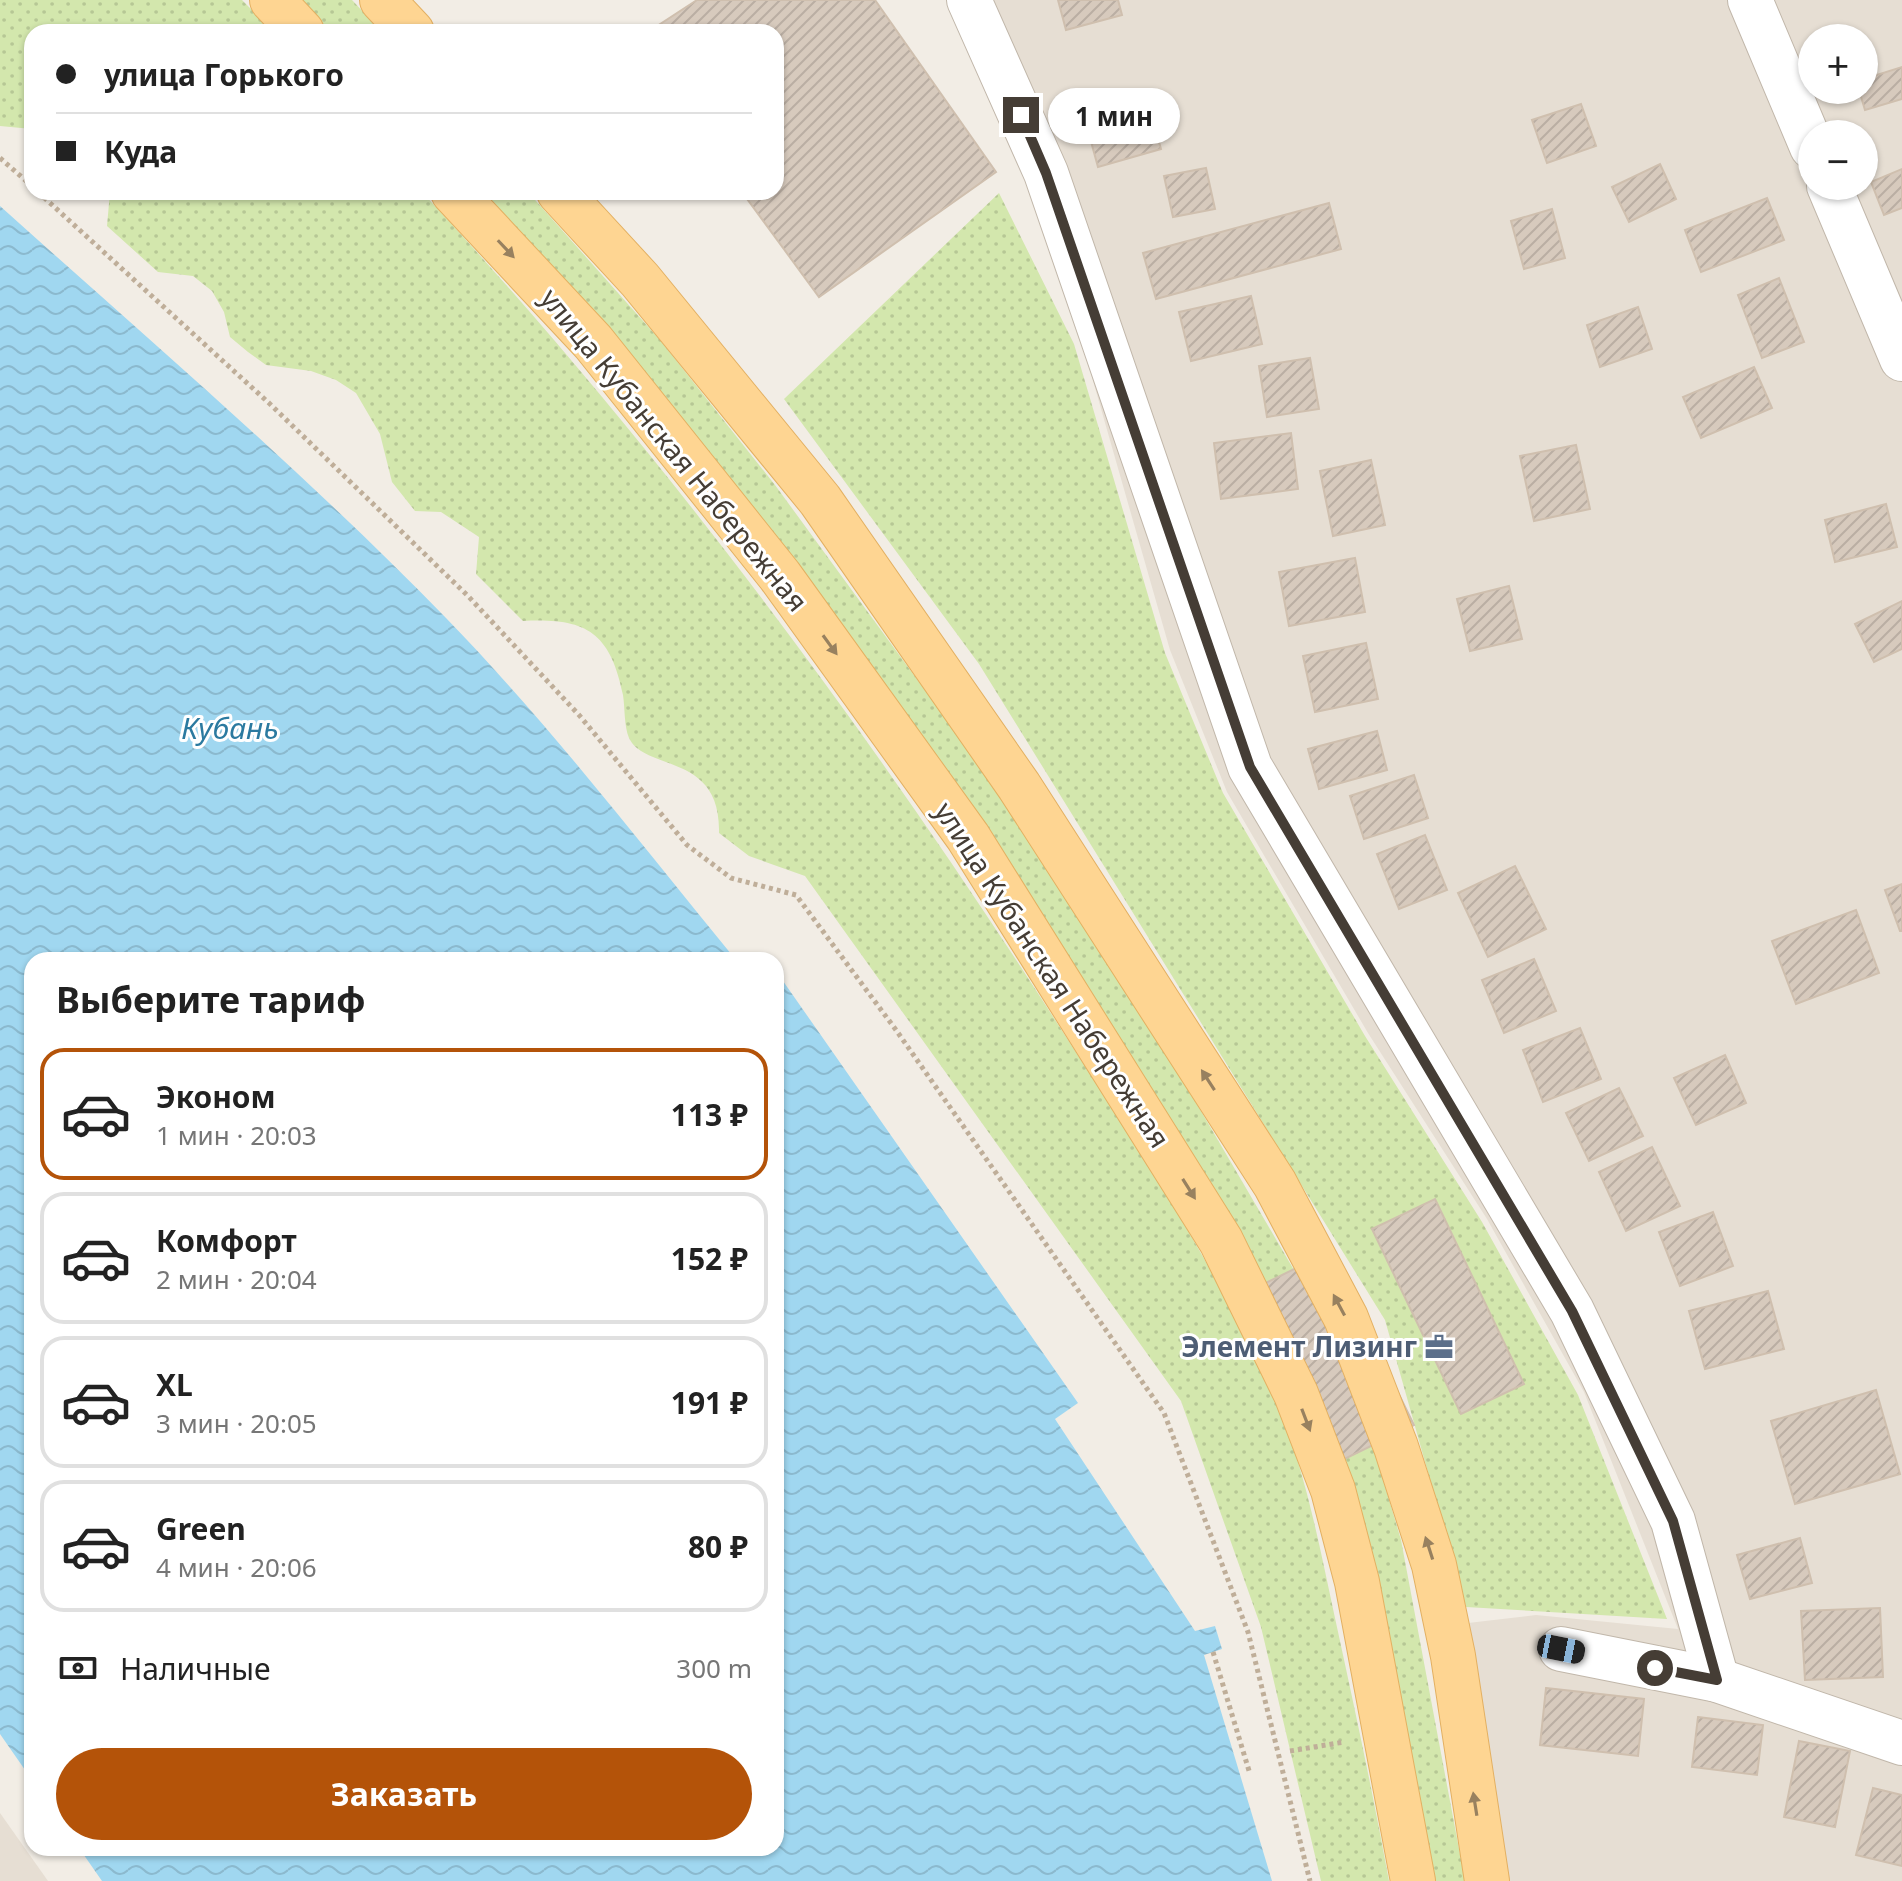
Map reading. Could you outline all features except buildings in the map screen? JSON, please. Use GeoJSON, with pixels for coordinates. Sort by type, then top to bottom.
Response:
{"type":"FeatureCollection","features":[{"type":"Feature","properties":{"kind":"main road"},"geometry":{"type":"LineString","coordinates":[[272,0],[294,24]]}},
{"type":"Feature","properties":{"kind":"main road","name":"улица Кубанская Набережная"},"geometry":{"type":"LineString","coordinates":[[460,200],[593,342],[780,576],[968,837],[1221,1241],[1296,1394],[1333,1490],[1363,1613],[1413,1881]]}},
{"type":"Feature","properties":{"kind":"main road"},"geometry":{"type":"LineString","coordinates":[[566,200],[640,280],[820,500],[1019,786],[1275,1184],[1346,1318],[1396,1447],[1434,1565],[1453,1656],[1487,1881]]}},
{"type":"Feature","properties":{"kind":"street"},"geometry":{"type":"LineString","coordinates":[[969,0],[1046,173],[1250,767],[1572,1311],[1673,1521],[1717,1680]]}},
{"type":"Feature","properties":{"kind":"street"},"geometry":{"type":"LineString","coordinates":[[1750,0],[1801,120]]}},
{"type":"Feature","properties":{"kind":"street"},"geometry":{"type":"LineString","coordinates":[[1835,200],[1902,359]]}},
{"type":"Feature","properties":{"kind":"street"},"geometry":{"type":"LineString","coordinates":[[1561,1649],[1717,1680],[1902,1743]]}},
{"type":"Feature","properties":{"kind":"path"},"geometry":{"type":"LineString","coordinates":[[0,158],[24,179]]}},
{"type":"Feature","properties":{"kind":"path"},"geometry":{"type":"LineString","coordinates":[[47,200],[270,404],[468,596],[579,715],[687,845],[731,878],[796,895],[896,1030],[1164,1413],[1248,1632],[1310,1881]]}},
{"type":"Feature","properties":{"kind":"path"},"geometry":{"type":"LineString","coordinates":[[1213,1652],[1250,1774]]}},
{"type":"Feature","properties":{"kind":"shaded area"},"geometry":{"type":"Polygon","coordinates":[[[950,0],[1902,0],[1902,1881],[1509,1881],[1468,1623],[1536,1615],[1678,1629],[1584,1392],[1487,1219],[1368,1033],[1227,792],[1170,650],[1037,185],[950,0]]]}},
{"type":"Feature","properties":{"kind":"shaded area"},"geometry":{"type":"Polygon","coordinates":[[[0,1813],[24,1847],[24,1856],[30,1856],[48,1881],[0,1881],[0,1813]]]}},
{"type":"Feature","properties":{"kind":"green space"},"geometry":{"type":"Polygon","coordinates":[[[0,0],[242,0],[266,24],[24,24],[24,128],[0,126],[0,0]]]}},
{"type":"Feature","properties":{"kind":"green space"},"geometry":{"type":"Polygon","coordinates":[[[300,0],[352,0],[374,24],[323,24],[300,0]]]}},
{"type":"Feature","properties":{"kind":"green space"},"geometry":{"type":"Polygon","coordinates":[[[999,193],[1074,344],[1165,653],[1223,793],[1365,1036],[1482,1222],[1578,1395],[1667,1619],[1466,1607],[1385,1320],[979,664],[784,399],[999,193]]]}},
{"type":"Feature","properties":{"kind":"green space"},"geometry":{"type":"Polygon","coordinates":[[[109,200],[429,200],[509,288],[675,486],[831,692],[979,904],[1170,1200],[1226,1298],[1275,1398],[1295,1452],[1323,1562],[1389,1881],[1321,1881],[1261,1627],[1181,1401],[805,876],[749,856],[719,833],[716,807],[708,789],[696,776],[638,749],[629,738],[625,723],[618,673],[602,643],[578,626],[563,622],[523,621],[476,574],[479,537],[441,512],[415,511],[392,482],[380,434],[356,393],[336,380],[311,371],[266,365],[230,337],[224,312],[212,291],[193,276],[158,272],[107,226],[109,200]]]}},
{"type":"Feature","properties":{"kind":"green space"},"geometry":{"type":"Polygon","coordinates":[[[492,200],[535,200],[660,340],[775,485],[973,756],[1164,1048],[1308,1294],[1359,1398],[1401,1540],[1465,1881],[1435,1881],[1367,1541],[1342,1445],[701,443],[492,200]]]}},
{"type":"Feature","properties":{"kind":"water","name":"Кубань"},"geometry":{"type":"Polygon","coordinates":[[[0,206],[338,511],[446,618],[558,743],[730,952],[24,952],[24,1768],[0,1734],[0,206]]]}},
{"type":"Feature","properties":{"kind":"water"},"geometry":{"type":"Polygon","coordinates":[[[784,982],[1078,1403],[1055,1419],[1195,1631],[1215,1626],[1222,1649],[1204,1655],[1272,1881],[102,1881],[85,1856],[784,1856],[784,982]]]}},
{"type":"Feature","properties":{"kind":"place","name":"Элемент Лизинг"},"geometry":{"type":"Point","coordinates":[1439,1347]}},
{"type":"Feature","properties":{"kind":"route"},"geometry":{"type":"LineString","coordinates":[[1021,115],[1046,173],[1250,767],[1572,1311],[1673,1521],[1717,1680],[1655,1668]]}}]}
